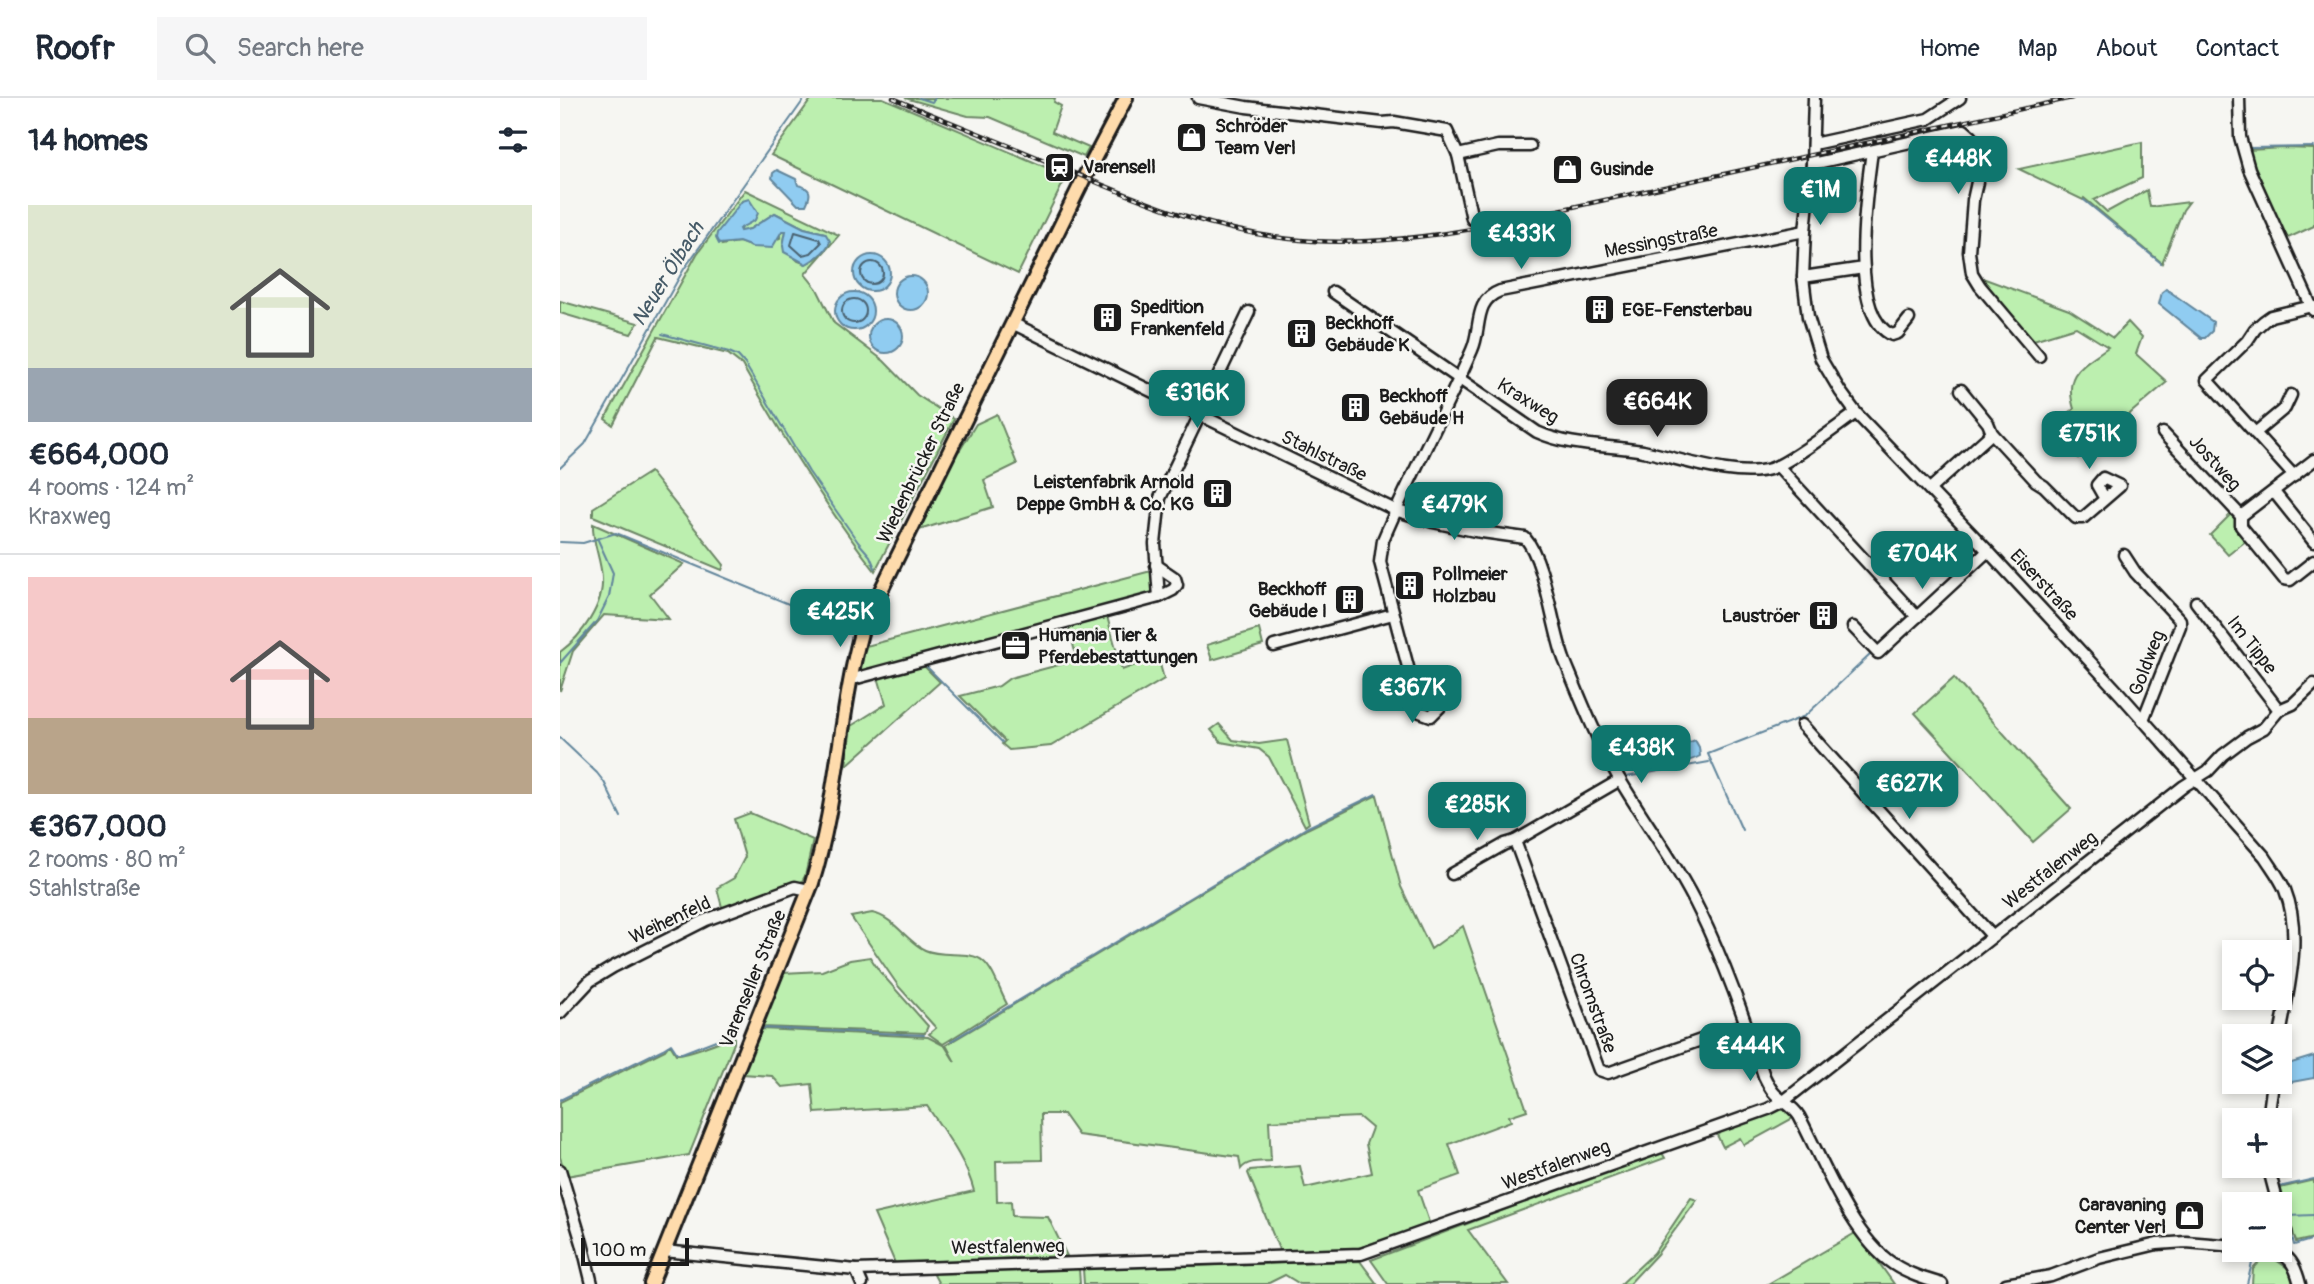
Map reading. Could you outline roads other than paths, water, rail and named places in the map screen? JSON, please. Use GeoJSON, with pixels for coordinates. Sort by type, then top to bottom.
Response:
{"type":"FeatureCollection","features":[{"type":"Feature","properties":{"kind":"main road","name":"Wiedenbrücker Straße"},"geometry":{"type":"LineString","coordinates":[[851,677],[862,629],[1126,98]]}},
{"type":"Feature","properties":{"kind":"main road","name":"Varenseller Straße"},"geometry":{"type":"LineString","coordinates":[[651,1284],[809,890],[826,836],[851,677]]}},
{"type":"Feature","properties":{"kind":"street"},"geometry":{"type":"LineString","coordinates":[[1198,98],[1308,116],[1447,131],[1458,155],[1472,219]]}},
{"type":"Feature","properties":{"kind":"street","name":"Eiserstraße"},"geometry":{"type":"LineString","coordinates":[[1814,98],[1803,277],[1808,317],[1821,359],[1856,413],[1988,551],[2265,857],[2283,886],[2294,926],[2282,1024]]}},
{"type":"Feature","properties":{"kind":"street"},"geometry":{"type":"LineString","coordinates":[[1813,144],[1928,119],[1960,98]]}},
{"type":"Feature","properties":{"kind":"street"},"geometry":{"type":"LineString","coordinates":[[2239,98],[2240,137],[2249,169],[2313,309],[2271,316],[2255,329],[2248,341],[2207,380],[2294,476]]}},
{"type":"Feature","properties":{"kind":"street"},"geometry":{"type":"LineString","coordinates":[[1812,164],[1964,131],[1972,137],[1977,182],[1969,252],[1972,273],[2039,356]]}},
{"type":"Feature","properties":{"kind":"street"},"geometry":{"type":"LineString","coordinates":[[1458,155],[1498,146],[1530,146]]}},
{"type":"Feature","properties":{"kind":"street"},"geometry":{"type":"LineString","coordinates":[[1872,151],[1865,205],[1864,268],[1872,307],[1876,319],[1886,333],[1892,335],[1898,333],[1909,319]]}},
{"type":"Feature","properties":{"kind":"street","name":"Messingstraße"},"geometry":{"type":"LineString","coordinates":[[1395,510],[1476,343],[1482,307],[1492,293],[1805,231]]}},
{"type":"Feature","properties":{"kind":"street"},"geometry":{"type":"LineString","coordinates":[[1803,277],[1864,268]]}},
{"type":"Feature","properties":{"kind":"street"},"geometry":{"type":"LineString","coordinates":[[1333,292],[1460,378]]}},
{"type":"Feature","properties":{"kind":"street"},"geometry":{"type":"LineString","coordinates":[[1159,597],[1155,544],[1160,498],[1249,312]]}},
{"type":"Feature","properties":{"kind":"street","name":"Stahlstraße"},"geometry":{"type":"LineString","coordinates":[[1012,323],[1395,510],[1433,522],[1525,538],[1531,544],[1537,560],[1562,653],[1593,731],[1620,780]]}},
{"type":"Feature","properties":{"kind":"street","name":"Kraxweg"},"geometry":{"type":"LineString","coordinates":[[1460,378],[1537,432],[1557,440],[1641,451],[1748,472],[1778,466],[1856,413]]}},
{"type":"Feature","properties":{"kind":"street"},"geometry":{"type":"LineString","coordinates":[[1961,390],[1988,422],[1992,433],[2036,481],[2076,518],[2083,519],[2105,499]]}},
{"type":"Feature","properties":{"kind":"street"},"geometry":{"type":"LineString","coordinates":[[2255,433],[2285,408],[2291,395]]}},
{"type":"Feature","properties":{"kind":"street"},"geometry":{"type":"LineString","coordinates":[[1930,489],[1992,433]]}},
{"type":"Feature","properties":{"kind":"street","name":"Jostweg"},"geometry":{"type":"LineString","coordinates":[[2163,433],[2241,516],[2241,526],[2284,579],[2290,580],[2314,561]]}},
{"type":"Feature","properties":{"kind":"street","name":"Jostweg"},"geometry":{"type":"LineString","coordinates":[[2241,516],[2314,460]]}},
{"type":"Feature","properties":{"kind":"street"},"geometry":{"type":"LineString","coordinates":[[1778,466],[1917,617]]}},
{"type":"Feature","properties":{"kind":"street"},"geometry":{"type":"LineString","coordinates":[[2274,492],[2314,542]]}},
{"type":"Feature","properties":{"kind":"street"},"geometry":{"type":"LineString","coordinates":[[1395,510],[1383,540],[1380,562],[1410,680]]}},
{"type":"Feature","properties":{"kind":"street"},"geometry":{"type":"LineString","coordinates":[[1853,627],[1878,653],[1988,551]]}},
{"type":"Feature","properties":{"kind":"street","name":"Goldweg"},"geometry":{"type":"LineString","coordinates":[[2124,555],[2135,572],[2180,620],[2143,720]]}},
{"type":"Feature","properties":{"kind":"street"},"geometry":{"type":"LineString","coordinates":[[851,677],[857,678],[1159,597],[1177,585],[1175,578],[1156,565]]}},
{"type":"Feature","properties":{"kind":"street","name":"Im Tippe"},"geometry":{"type":"LineString","coordinates":[[2196,602],[2279,710]]}},
{"type":"Feature","properties":{"kind":"street"},"geometry":{"type":"LineString","coordinates":[[1274,646],[1393,614]]}},
{"type":"Feature","properties":{"kind":"street","name":"Westfalenweg"},"geometry":{"type":"LineString","coordinates":[[664,1251],[856,1270],[1361,1254],[1784,1101],[2208,771],[2223,755],[2264,727],[2279,710],[2292,704],[2314,684]]}},
{"type":"Feature","properties":{"kind":"street"},"geometry":{"type":"LineString","coordinates":[[1802,725],[1993,937]]}},
{"type":"Feature","properties":{"kind":"street"},"geometry":{"type":"LineString","coordinates":[[1451,874],[1515,841],[1620,780],[1699,910],[1726,968],[1772,1092],[1797,1113],[1841,1198],[1870,1242],[1891,1264],[1914,1276],[1942,1284]]}},
{"type":"Feature","properties":{"kind":"street","name":"Chromstraße"},"geometry":{"type":"LineString","coordinates":[[1515,841],[1598,1070],[1608,1073],[1746,1024]]}},
{"type":"Feature","properties":{"kind":"street","name":"Weihenfeld"},"geometry":{"type":"LineString","coordinates":[[560,1013],[590,981],[695,926],[795,887],[809,890]]}},
{"type":"Feature","properties":{"kind":"street"},"geometry":{"type":"LineString","coordinates":[[560,1170],[592,1284]]}},
{"type":"Feature","properties":{"kind":"street"},"geometry":{"type":"LineString","coordinates":[[2006,1284],[2051,1276],[2099,1258],[2157,1244],[2186,1242],[2222,1245]]}},
{"type":"Feature","properties":{"kind":"street"},"geometry":{"type":"LineString","coordinates":[[2291,1262],[2296,1267],[2300,1284]]}},
{"type":"Feature","properties":{"kind":"street"},"geometry":{"type":"LineString","coordinates":[[856,1270],[862,1284]]}},
{"type":"Feature","properties":{"kind":"water"},"geometry":{"type":"Polygon","coordinates":[[[777,170],[796,179],[798,185],[808,189],[810,194],[806,205],[798,205],[772,178],[777,170]]]}},
{"type":"Feature","properties":{"kind":"water"},"geometry":{"type":"Polygon","coordinates":[[[749,199],[758,213],[755,220],[739,229],[740,231],[750,229],[775,213],[804,228],[825,233],[830,241],[828,245],[806,264],[784,252],[786,231],[782,231],[772,248],[752,247],[739,242],[719,244],[717,233],[742,201],[749,199]]]}},
{"type":"Feature","properties":{"kind":"water"},"geometry":{"type":"Polygon","coordinates":[[[872,255],[885,260],[890,273],[885,286],[872,291],[859,286],[854,273],[859,260],[872,255]]]}},
{"type":"Feature","properties":{"kind":"water"},"geometry":{"type":"Polygon","coordinates":[[[911,276],[923,281],[928,293],[923,305],[911,310],[899,305],[894,293],[899,281],[911,276]]]}},
{"type":"Feature","properties":{"kind":"water"},"geometry":{"type":"Polygon","coordinates":[[[2166,289],[2213,322],[2212,331],[2205,338],[2201,338],[2159,304],[2162,292],[2166,289]]]}},
{"type":"Feature","properties":{"kind":"water"},"geometry":{"type":"Polygon","coordinates":[[[854,292],[867,298],[873,311],[867,324],[854,330],[841,324],[835,311],[841,298],[854,292]]]}},
{"type":"Feature","properties":{"kind":"water"},"geometry":{"type":"Polygon","coordinates":[[[886,319],[898,324],[903,336],[898,348],[886,353],[874,348],[869,336],[874,324],[886,319]]]}},
{"type":"Feature","properties":{"kind":"water"},"geometry":{"type":"Polygon","coordinates":[[[1695,740],[1700,756],[1689,760],[1678,756],[1677,752],[1685,744],[1695,740]]]}},
{"type":"Feature","properties":{"kind":"water"},"geometry":{"type":"Polygon","coordinates":[[[2314,1056],[2314,1078],[2292,1082],[2292,1063],[2314,1056]]]}},
{"type":"Feature","properties":{"kind":"waterway","name":"Neuer Ölbach"},"geometry":{"type":"LineString","coordinates":[[560,468],[585,444],[684,269],[805,98]]}},
{"type":"Feature","properties":{"kind":"waterway"},"geometry":{"type":"LineString","coordinates":[[919,98],[932,102],[935,98]]}},
{"type":"Feature","properties":{"kind":"waterway"},"geometry":{"type":"LineString","coordinates":[[2249,148],[2314,147]]}},
{"type":"Feature","properties":{"kind":"waterway"},"geometry":{"type":"LineString","coordinates":[[2084,200],[2161,263]]}},
{"type":"Feature","properties":{"kind":"waterway"},"geometry":{"type":"LineString","coordinates":[[662,334],[738,356],[809,472],[870,556],[875,568]]}},
{"type":"Feature","properties":{"kind":"waterway"},"geometry":{"type":"LineString","coordinates":[[949,467],[995,376]]}},
{"type":"Feature","properties":{"kind":"waterway"},"geometry":{"type":"LineString","coordinates":[[560,542],[583,543],[616,533],[842,626]]}},
{"type":"Feature","properties":{"kind":"waterway"},"geometry":{"type":"LineString","coordinates":[[560,663],[597,621],[609,597],[613,573],[598,540]]}},
{"type":"Feature","properties":{"kind":"waterway"},"geometry":{"type":"LineString","coordinates":[[860,619],[878,580]]}},
{"type":"Feature","properties":{"kind":"waterway"},"geometry":{"type":"LineString","coordinates":[[866,637],[870,626]]}},
{"type":"Feature","properties":{"kind":"waterway"},"geometry":{"type":"LineString","coordinates":[[849,656],[854,635]]}},
{"type":"Feature","properties":{"kind":"waterway"},"geometry":{"type":"LineString","coordinates":[[1742,830],[1708,754],[1805,716],[1871,654]]}},
{"type":"Feature","properties":{"kind":"waterway"},"geometry":{"type":"LineString","coordinates":[[924,664],[1002,742]]}},
{"type":"Feature","properties":{"kind":"waterway"},"geometry":{"type":"LineString","coordinates":[[560,738],[604,782],[621,817]]}},
{"type":"Feature","properties":{"kind":"waterway"},"geometry":{"type":"LineString","coordinates":[[1626,777],[1709,762]]}},
{"type":"Feature","properties":{"kind":"waterway"},"geometry":{"type":"LineString","coordinates":[[951,1041],[1306,828],[1376,794]]}},
{"type":"Feature","properties":{"kind":"waterway"},"geometry":{"type":"LineString","coordinates":[[761,1028],[924,1035]]}},
{"type":"Feature","properties":{"kind":"waterway"},"geometry":{"type":"LineString","coordinates":[[560,1100],[671,1044],[677,1053],[682,1053],[734,1033]]}},
{"type":"Feature","properties":{"kind":"waterway"},"geometry":{"type":"LineString","coordinates":[[2279,1187],[2314,1179]]}},
{"type":"Feature","properties":{"kind":"waterway"},"geometry":{"type":"LineString","coordinates":[[2292,1216],[2314,1215]]}},
{"type":"Feature","properties":{"kind":"waterway"},"geometry":{"type":"LineString","coordinates":[[2292,1236],[2294,1245],[2314,1239]]}},
{"type":"Feature","properties":{"kind":"waterway"},"geometry":{"type":"LineString","coordinates":[[2247,1284],[2253,1262]]}},
{"type":"Feature","properties":{"kind":"railway"},"geometry":{"type":"LineString","coordinates":[[893,98],[1121,193],[1184,215],[1215,225],[1280,238],[1333,242],[1393,240],[1472,229],[2072,98]]}},
{"type":"Feature","properties":{"kind":"place","name":"Schröder Team Verl"},"geometry":{"type":"Point","coordinates":[1192,137]}},
{"type":"Feature","properties":{"kind":"place","name":"Varensell"},"geometry":{"type":"Point","coordinates":[1060,167]}},
{"type":"Feature","properties":{"kind":"place","name":"Gusinde"},"geometry":{"type":"Point","coordinates":[1567,169]}},
{"type":"Feature","properties":{"kind":"place","name":"EGE-Fensterbau"},"geometry":{"type":"Point","coordinates":[1599,310]}},
{"type":"Feature","properties":{"kind":"place","name":"Spedition Frankenfeld"},"geometry":{"type":"Point","coordinates":[1107,318]}},
{"type":"Feature","properties":{"kind":"place","name":"Beckhoff Gebäude K"},"geometry":{"type":"Point","coordinates":[1302,334]}},
{"type":"Feature","properties":{"kind":"place","name":"Beckhoff Gebäude H"},"geometry":{"type":"Point","coordinates":[1356,407]}},
{"type":"Feature","properties":{"kind":"place","name":"Leistenfabrik Arnold Deppe GmbH & Co. KG"},"geometry":{"type":"Point","coordinates":[1217,493]}},
{"type":"Feature","properties":{"kind":"place","name":"Pollmeier Holzbau"},"geometry":{"type":"Point","coordinates":[1409,585]}},
{"type":"Feature","properties":{"kind":"place","name":"Beckhoff Gebäude I"},"geometry":{"type":"Point","coordinates":[1350,600]}},
{"type":"Feature","properties":{"kind":"place","name":"Lauströer"},"geometry":{"type":"Point","coordinates":[1823,616]}},
{"type":"Feature","properties":{"kind":"place","name":"Humania Tier & Pferdebestattungen"},"geometry":{"type":"Point","coordinates":[1015,646]}},
{"type":"Feature","properties":{"kind":"place","name":"Caravaning Center Verl"},"geometry":{"type":"Point","coordinates":[2189,1216]}}]}
